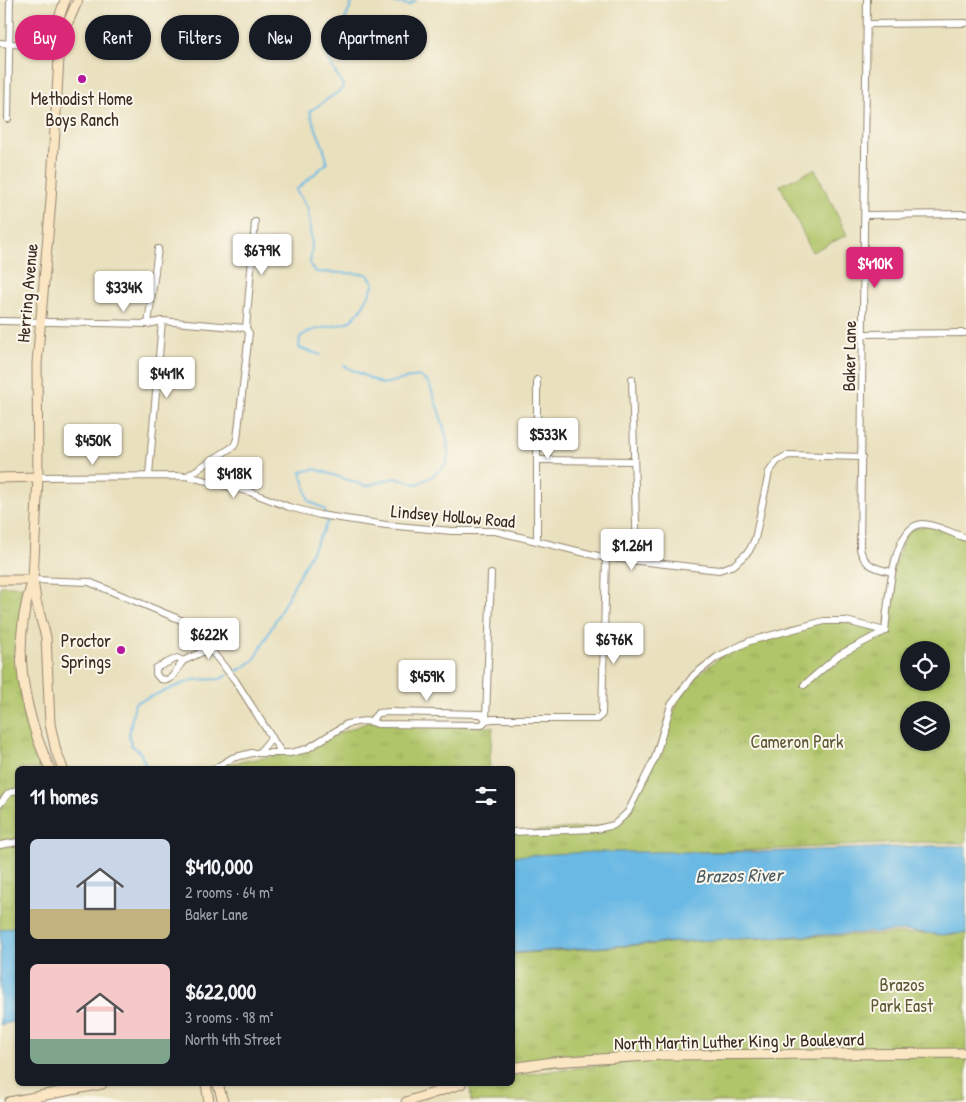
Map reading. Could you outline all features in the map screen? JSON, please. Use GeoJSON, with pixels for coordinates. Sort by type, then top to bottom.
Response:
{"type":"FeatureCollection","features":[{"type":"Feature","properties":{"kind":"main road","name":"Herring Avenue"},"geometry":{"type":"LineString","coordinates":[[60,15],[64,0]]}},
{"type":"Feature","properties":{"kind":"main road","name":"Herring Avenue"},"geometry":{"type":"LineString","coordinates":[[72,15],[78,0]]}},
{"type":"Feature","properties":{"kind":"main road","name":"Herring Avenue"},"geometry":{"type":"LineString","coordinates":[[59,60],[52,189],[37,364],[38,477],[33,580],[36,601],[46,637],[50,724],[56,751],[62,766]]}},
{"type":"Feature","properties":{"kind":"main road"},"geometry":{"type":"LineString","coordinates":[[0,478],[38,477]]}},
{"type":"Feature","properties":{"kind":"main road"},"geometry":{"type":"LineString","coordinates":[[0,580],[33,580]]}},
{"type":"Feature","properties":{"kind":"main road","name":"Herring Avenue"},"geometry":{"type":"LineString","coordinates":[[33,580],[26,601],[22,631],[24,686],[31,721],[49,766]]}},
{"type":"Feature","properties":{"kind":"main road","name":"North Martin Luther King Jr Boulevard"},"geometry":{"type":"LineString","coordinates":[[515,1068],[552,1062],[663,1055],[966,1053]]}},
{"type":"Feature","properties":{"kind":"main road"},"geometry":{"type":"LineString","coordinates":[[9,1102],[92,1086]]}},
{"type":"Feature","properties":{"kind":"main road"},"geometry":{"type":"LineString","coordinates":[[206,1086],[209,1102]]}},
{"type":"Feature","properties":{"kind":"main road"},"geometry":{"type":"LineString","coordinates":[[219,1086],[224,1102]]}},
{"type":"Feature","properties":{"kind":"main road"},"geometry":{"type":"LineString","coordinates":[[406,1102],[456,1086]]}},
{"type":"Feature","properties":{"kind":"street"},"geometry":{"type":"LineString","coordinates":[[8,119],[10,0]]}},
{"type":"Feature","properties":{"kind":"street","name":"Baker Lane"},"geometry":{"type":"LineString","coordinates":[[867,0],[861,553],[872,567],[892,572]]}},
{"type":"Feature","properties":{"kind":"street"},"geometry":{"type":"LineString","coordinates":[[866,24],[966,23]]}},
{"type":"Feature","properties":{"kind":"street"},"geometry":{"type":"LineString","coordinates":[[0,43],[15,42]]}},
{"type":"Feature","properties":{"kind":"street"},"geometry":{"type":"LineString","coordinates":[[865,215],[966,214]]}},
{"type":"Feature","properties":{"kind":"street"},"geometry":{"type":"LineString","coordinates":[[187,476],[236,442],[248,333],[246,328],[255,222]]}},
{"type":"Feature","properties":{"kind":"street"},"geometry":{"type":"LineString","coordinates":[[148,324],[158,249]]}},
{"type":"Feature","properties":{"kind":"street"},"geometry":{"type":"LineString","coordinates":[[0,321],[148,324],[162,322],[246,328]]}},
{"type":"Feature","properties":{"kind":"street"},"geometry":{"type":"LineString","coordinates":[[149,475],[162,322]]}},
{"type":"Feature","properties":{"kind":"street"},"geometry":{"type":"LineString","coordinates":[[864,334],[966,333]]}},
{"type":"Feature","properties":{"kind":"street"},"geometry":{"type":"LineString","coordinates":[[632,379],[637,561]]}},
{"type":"Feature","properties":{"kind":"street"},"geometry":{"type":"LineString","coordinates":[[537,380],[537,540]]}},
{"type":"Feature","properties":{"kind":"street","name":"Lindsey Hollow Road"},"geometry":{"type":"LineString","coordinates":[[38,477],[187,476],[250,492],[320,515],[386,525],[452,531],[495,531],[606,558],[719,570],[740,561],[752,545],[768,477],[777,461],[788,456],[862,457]]}},
{"type":"Feature","properties":{"kind":"street"},"geometry":{"type":"LineString","coordinates":[[538,460],[633,461]]}},
{"type":"Feature","properties":{"kind":"street"},"geometry":{"type":"LineString","coordinates":[[885,631],[892,572],[904,534],[914,526],[927,525],[966,538]]}},
{"type":"Feature","properties":{"kind":"street"},"geometry":{"type":"LineString","coordinates":[[486,720],[595,721],[602,714],[606,558]]}},
{"type":"Feature","properties":{"kind":"street"},"geometry":{"type":"LineString","coordinates":[[219,766],[232,758],[259,753],[281,752],[290,754],[306,749],[347,724],[371,721],[377,724],[482,726],[486,720],[491,574]]}},
{"type":"Feature","properties":{"kind":"street"},"geometry":{"type":"LineString","coordinates":[[33,580],[90,582],[181,620],[209,648],[235,680],[281,752]]}},
{"type":"Feature","properties":{"kind":"street"},"geometry":{"type":"LineString","coordinates":[[515,832],[597,829],[619,822],[628,812],[655,758],[671,705],[694,675],[717,657],[750,641],[824,621],[846,621],[885,631]]}},
{"type":"Feature","properties":{"kind":"street"},"geometry":{"type":"LineString","coordinates":[[804,685],[839,656],[885,631]]}},
{"type":"Feature","properties":{"kind":"street"},"geometry":{"type":"LineString","coordinates":[[184,661],[226,641]]}},
{"type":"Feature","properties":{"kind":"street"},"geometry":{"type":"LineString","coordinates":[[371,721],[378,713],[389,712],[481,714],[486,720]]}},
{"type":"Feature","properties":{"kind":"street"},"geometry":{"type":"LineString","coordinates":[[259,753],[272,737]]}},
{"type":"Feature","properties":{"kind":"street"},"geometry":{"type":"LineString","coordinates":[[0,804],[8,794],[15,790]]}},
{"type":"Feature","properties":{"kind":"street"},"geometry":{"type":"LineString","coordinates":[[0,845],[15,842]]}},
{"type":"Feature","properties":{"kind":"green space"},"geometry":{"type":"Polygon","coordinates":[[[815,169],[847,235],[812,252],[780,185],[815,169]]]}},
{"type":"Feature","properties":{"kind":"green space","name":"Cameron Park"},"geometry":{"type":"Polygon","coordinates":[[[927,525],[966,536],[966,843],[922,842],[715,852],[515,856],[515,833],[614,825],[639,789],[686,685],[725,653],[787,630],[837,620],[885,631],[892,572],[907,531],[927,525]]]}},
{"type":"Feature","properties":{"kind":"green space"},"geometry":{"type":"Polygon","coordinates":[[[0,586],[22,586],[18,678],[26,724],[44,766],[15,766],[15,839],[0,842],[0,586]]]}},
{"type":"Feature","properties":{"kind":"green space"},"geometry":{"type":"Polygon","coordinates":[[[371,721],[493,727],[489,766],[217,766],[290,753],[371,721]]]}},
{"type":"Feature","properties":{"kind":"green space"},"geometry":{"type":"Polygon","coordinates":[[[15,842],[15,926],[0,930],[0,845],[15,842]]]}},
{"type":"Feature","properties":{"kind":"green space","name":"Brazos Park East"},"geometry":{"type":"Polygon","coordinates":[[[966,933],[966,1102],[471,1102],[470,1086],[515,1086],[515,1076],[646,1059],[515,1069],[515,954],[710,940],[966,933]]]}},
{"type":"Feature","properties":{"kind":"water","name":"Brazos River"},"geometry":{"type":"Polygon","coordinates":[[[966,846],[966,933],[942,935],[909,931],[690,941],[515,953],[515,856],[593,852],[762,852],[966,846]]]}},
{"type":"Feature","properties":{"kind":"water"},"geometry":{"type":"Polygon","coordinates":[[[15,926],[15,1021],[0,1025],[0,930],[15,926]]]}},
{"type":"Feature","properties":{"kind":"waterway"},"geometry":{"type":"LineString","coordinates":[[321,355],[299,348],[300,337],[317,329],[348,322],[364,305],[374,283],[367,274],[316,272],[310,265],[312,246],[308,209],[296,190],[327,163],[310,111],[341,90],[343,85],[328,60],[352,3],[357,0]]}},
{"type":"Feature","properties":{"kind":"waterway"},"geometry":{"type":"LineString","coordinates":[[380,0],[409,5],[416,0]]}},
{"type":"Feature","properties":{"kind":"waterway"},"geometry":{"type":"LineString","coordinates":[[232,673],[255,659],[328,521],[324,509],[309,501],[301,472],[315,469],[366,486],[395,478],[417,484],[437,473],[446,463],[448,456],[446,435],[429,383],[419,376],[382,384],[344,366]]}},
{"type":"Feature","properties":{"kind":"waterway"},"geometry":{"type":"LineString","coordinates":[[146,766],[140,752],[131,745],[129,735],[135,703],[192,680],[220,679],[228,675]]}},
{"type":"Feature","properties":{"kind":"place","name":"Methodist Home Boys Ranch"},"geometry":{"type":"Point","coordinates":[82,79]}},
{"type":"Feature","properties":{"kind":"place","name":"Proctor Springs"},"geometry":{"type":"Point","coordinates":[121,650]}}]}
